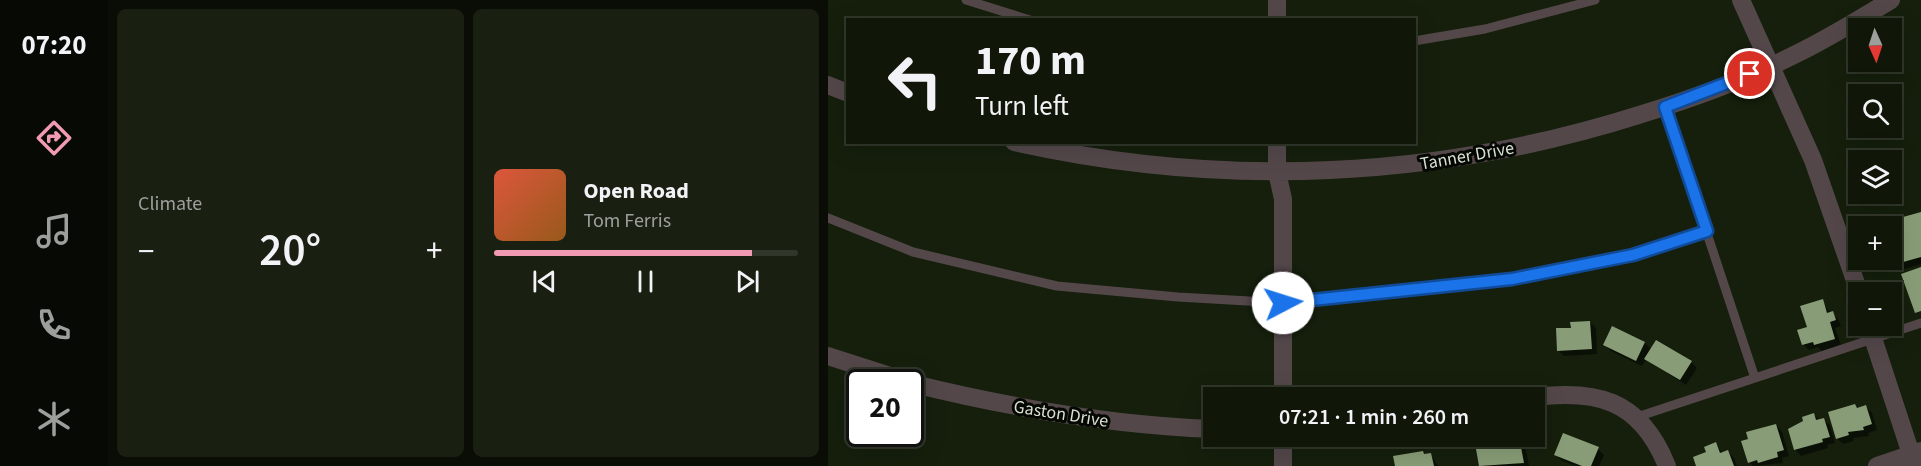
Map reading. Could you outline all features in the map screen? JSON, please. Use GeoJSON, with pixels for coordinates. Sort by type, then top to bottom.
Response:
{"type":"FeatureCollection","features":[{"type":"Feature","properties":{"kind":"street"},"geometry":{"type":"LineString","coordinates":[[1276,0],[1277,18]]}},
{"type":"Feature","properties":{"kind":"street"},"geometry":{"type":"LineString","coordinates":[[1741,0],[1813,160],[1855,282]]}},
{"type":"Feature","properties":{"kind":"street","name":"Tanner Drive"},"geometry":{"type":"LineString","coordinates":[[1024,144],[1109,161],[1194,169],[1277,172],[1350,171],[1452,160],[1574,135],[1665,107],[1795,55],[1892,0]]}},
{"type":"Feature","properties":{"kind":"street"},"geometry":{"type":"LineString","coordinates":[[828,86],[846,92]]}},
{"type":"Feature","properties":{"kind":"street"},"geometry":{"type":"LineString","coordinates":[[1277,144],[1277,172],[1283,199],[1283,387]]}},
{"type":"Feature","properties":{"kind":"street"},"geometry":{"type":"LineString","coordinates":[[1872,336],[1916,457],[1877,466]]}},
{"type":"Feature","properties":{"kind":"street","name":"Gaston Drive"},"geometry":{"type":"LineString","coordinates":[[828,357],[866,369]]}},
{"type":"Feature","properties":{"kind":"street","name":"Gaston Drive"},"geometry":{"type":"LineString","coordinates":[[924,386],[1054,415],[1124,424],[1203,428]]}},
{"type":"Feature","properties":{"kind":"street"},"geometry":{"type":"LineString","coordinates":[[1545,396],[1564,394],[1595,396],[1626,409],[1637,417],[1655,438],[1667,466]]}},
{"type":"Feature","properties":{"kind":"street"},"geometry":{"type":"LineString","coordinates":[[1282,447],[1283,466]]}},
{"type":"Feature","properties":{"kind":"lane"},"geometry":{"type":"LineString","coordinates":[[966,0],[1024,18]]}},
{"type":"Feature","properties":{"kind":"lane"},"geometry":{"type":"LineString","coordinates":[[1416,41],[1485,29],[1594,0]]}},
{"type":"Feature","properties":{"kind":"lane"},"geometry":{"type":"LineString","coordinates":[[1665,107],[1755,378]]}},
{"type":"Feature","properties":{"kind":"lane"},"geometry":{"type":"LineString","coordinates":[[828,218],[913,252],[1057,286],[1283,303],[1512,279],[1633,255],[1707,231]]}},
{"type":"Feature","properties":{"kind":"lane"},"geometry":{"type":"LineString","coordinates":[[1902,326],[1921,322]]}},
{"type":"Feature","properties":{"kind":"lane"},"geometry":{"type":"LineString","coordinates":[[1637,417],[1755,378],[1861,336]]}},
{"type":"Feature","properties":{"kind":"building"},"geometry":{"type":"Polygon","coordinates":[[[1921,212],[1921,257],[1902,262],[1902,217],[1921,212]]]}},
{"type":"Feature","properties":{"kind":"building"},"geometry":{"type":"Polygon","coordinates":[[[1921,267],[1921,311],[1915,313],[1901,274],[1921,267]]]}},
{"type":"Feature","properties":{"kind":"building"},"geometry":{"type":"Polygon","coordinates":[[[1823,299],[1827,313],[1833,311],[1836,320],[1830,322],[1835,339],[1814,345],[1813,342],[1802,345],[1797,330],[1807,327],[1800,306],[1823,299]]]}},
{"type":"Feature","properties":{"kind":"building"},"geometry":{"type":"Polygon","coordinates":[[[1590,321],[1592,349],[1557,351],[1556,328],[1571,328],[1570,322],[1590,321]]]}},
{"type":"Feature","properties":{"kind":"building"},"geometry":{"type":"Polygon","coordinates":[[[1612,326],[1645,342],[1636,361],[1603,345],[1612,326]]]}},
{"type":"Feature","properties":{"kind":"building"},"geometry":{"type":"Polygon","coordinates":[[[1656,340],[1692,361],[1680,380],[1644,359],[1656,340]]]}},
{"type":"Feature","properties":{"kind":"building"},"geometry":{"type":"Polygon","coordinates":[[[1855,404],[1857,408],[1866,405],[1872,424],[1863,427],[1864,430],[1848,432],[1849,435],[1836,439],[1828,412],[1855,404]]]}},
{"type":"Feature","properties":{"kind":"building"},"geometry":{"type":"Polygon","coordinates":[[[1814,413],[1816,420],[1824,418],[1830,437],[1822,439],[1823,442],[1794,450],[1788,429],[1803,421],[1802,417],[1814,413]]]}},
{"type":"Feature","properties":{"kind":"building"},"geometry":{"type":"Polygon","coordinates":[[[1776,424],[1784,450],[1777,452],[1778,457],[1758,463],[1757,460],[1748,463],[1741,441],[1748,439],[1746,432],[1776,424]]]}},
{"type":"Feature","properties":{"kind":"building"},"geometry":{"type":"Polygon","coordinates":[[[1563,433],[1599,447],[1591,466],[1582,466],[1554,455],[1563,433]]]}},
{"type":"Feature","properties":{"kind":"building"},"geometry":{"type":"Polygon","coordinates":[[[1716,442],[1720,453],[1728,450],[1734,466],[1696,466],[1693,457],[1706,452],[1704,447],[1716,442]]]}},
{"type":"Feature","properties":{"kind":"building"},"geometry":{"type":"Polygon","coordinates":[[[1521,447],[1524,463],[1479,466],[1476,449],[1521,447]]]}},
{"type":"Feature","properties":{"kind":"building"},"geometry":{"type":"Polygon","coordinates":[[[1423,451],[1424,454],[1431,453],[1434,466],[1395,466],[1393,456],[1423,451]]]}},
{"type":"Feature","properties":{"kind":"route"},"geometry":{"type":"LineString","coordinates":[[1283,303],[1512,279],[1633,255],[1707,231],[1665,107],[1750,74]]}}]}
